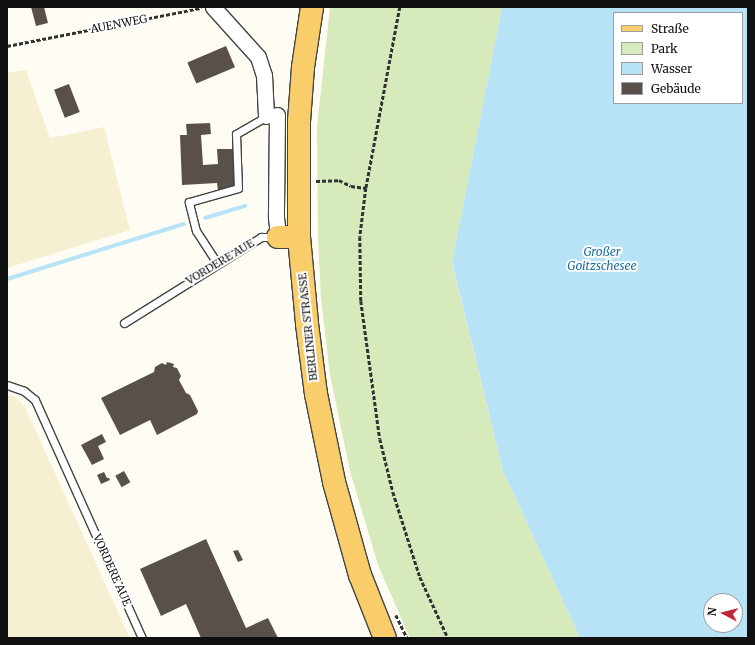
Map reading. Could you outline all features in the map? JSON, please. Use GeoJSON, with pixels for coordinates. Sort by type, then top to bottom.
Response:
{"type":"FeatureCollection","features":[{"type":"Feature","properties":{"kind":"main road","name":"BERLINER STRASSE"},"geometry":{"type":"LineString","coordinates":[[312,7],[303,68],[299,115],[299,236],[311,358],[328,456],[342,514],[360,575],[385,638]]}},
{"type":"Feature","properties":{"kind":"main road"},"geometry":{"type":"LineString","coordinates":[[278,236],[299,236]]}},
{"type":"Feature","properties":{"kind":"street"},"geometry":{"type":"LineString","coordinates":[[213,7],[258,57],[264,75],[272,116],[278,236]]}},
{"type":"Feature","properties":{"kind":"lane"},"geometry":{"type":"LineString","coordinates":[[217,263],[196,231],[189,202],[238,188],[236,134],[272,116]]}},
{"type":"Feature","properties":{"kind":"lane","name":"VORDERE AUE"},"geometry":{"type":"LineString","coordinates":[[124,323],[217,263],[261,237],[278,236]]}},
{"type":"Feature","properties":{"kind":"lane","name":"VORDERE AUE"},"geometry":{"type":"LineString","coordinates":[[7,385],[24,391],[35,400],[142,638]]}},
{"type":"Feature","properties":{"kind":"path","name":"AUENWEG"},"geometry":{"type":"LineString","coordinates":[[7,46],[205,7]]}},
{"type":"Feature","properties":{"kind":"path"},"geometry":{"type":"LineString","coordinates":[[400,7],[366,188],[360,237],[361,301],[380,439],[393,492],[420,577],[448,638]]}},
{"type":"Feature","properties":{"kind":"path"},"geometry":{"type":"LineString","coordinates":[[314,174],[314,188]]}},
{"type":"Feature","properties":{"kind":"path"},"geometry":{"type":"LineString","coordinates":[[314,181],[339,180],[351,186],[366,188]]}},
{"type":"Feature","properties":{"kind":"path"},"geometry":{"type":"LineString","coordinates":[[394,609],[406,638]]}},
{"type":"Feature","properties":{"kind":"shaded area"},"geometry":{"type":"Polygon","coordinates":[[[26,70],[50,138],[104,127],[130,230],[7,268],[7,73],[26,70]]]}},
{"type":"Feature","properties":{"kind":"shaded area"},"geometry":{"type":"Polygon","coordinates":[[[7,394],[17,398],[26,409],[130,638],[7,638],[7,394]]]}},
{"type":"Feature","properties":{"kind":"green space"},"geometry":{"type":"Polygon","coordinates":[[[330,7],[502,7],[452,263],[503,471],[580,638],[410,638],[378,565],[350,471],[330,375],[321,298],[318,238],[317,127],[330,7]]]}},
{"type":"Feature","properties":{"kind":"water","name":"Großer Goitzschesee"},"geometry":{"type":"Polygon","coordinates":[[[502,7],[748,7],[748,638],[580,638],[503,471],[452,262],[502,7]]]}},
{"type":"Feature","properties":{"kind":"building"},"geometry":{"type":"Polygon","coordinates":[[[31,7],[44,7],[48,23],[36,26],[31,7]]]}},
{"type":"Feature","properties":{"kind":"building"},"geometry":{"type":"Polygon","coordinates":[[[226,46],[235,67],[196,84],[187,62],[226,46]]]}},
{"type":"Feature","properties":{"kind":"building"},"geometry":{"type":"Polygon","coordinates":[[[69,84],[80,112],[65,118],[54,90],[69,84]]]}},
{"type":"Feature","properties":{"kind":"building"},"geometry":{"type":"Polygon","coordinates":[[[210,123],[211,134],[201,135],[203,165],[218,164],[217,149],[233,149],[235,190],[218,191],[217,183],[182,185],[180,135],[187,135],[186,124],[210,123]]]}},
{"type":"Feature","properties":{"kind":"building"},"geometry":{"type":"Polygon","coordinates":[[[167,362],[174,364],[173,367],[177,368],[181,376],[179,380],[186,393],[190,395],[198,411],[197,414],[157,435],[150,420],[120,435],[101,398],[154,372],[155,367],[162,363],[166,365],[167,362]]]}},
{"type":"Feature","properties":{"kind":"building"},"geometry":{"type":"Polygon","coordinates":[[[102,434],[106,442],[98,446],[104,459],[92,465],[81,445],[102,434]]]}},
{"type":"Feature","properties":{"kind":"building"},"geometry":{"type":"Polygon","coordinates":[[[124,471],[130,482],[122,487],[115,476],[124,471]]]}},
{"type":"Feature","properties":{"kind":"building"},"geometry":{"type":"Polygon","coordinates":[[[104,472],[110,480],[101,484],[97,475],[104,472]]]}},
{"type":"Feature","properties":{"kind":"building"},"geometry":{"type":"Polygon","coordinates":[[[206,539],[246,628],[268,618],[278,638],[201,638],[186,604],[161,616],[140,569],[206,539]]]}},
{"type":"Feature","properties":{"kind":"building"},"geometry":{"type":"Polygon","coordinates":[[[238,550],[243,560],[238,562],[233,551],[238,550]]]}},
{"type":"Feature","properties":{"kind":"waterway"},"geometry":{"type":"LineString","coordinates":[[205,218],[245,206]]}},
{"type":"Feature","properties":{"kind":"waterway"},"geometry":{"type":"LineString","coordinates":[[7,279],[184,224]]}}]}
